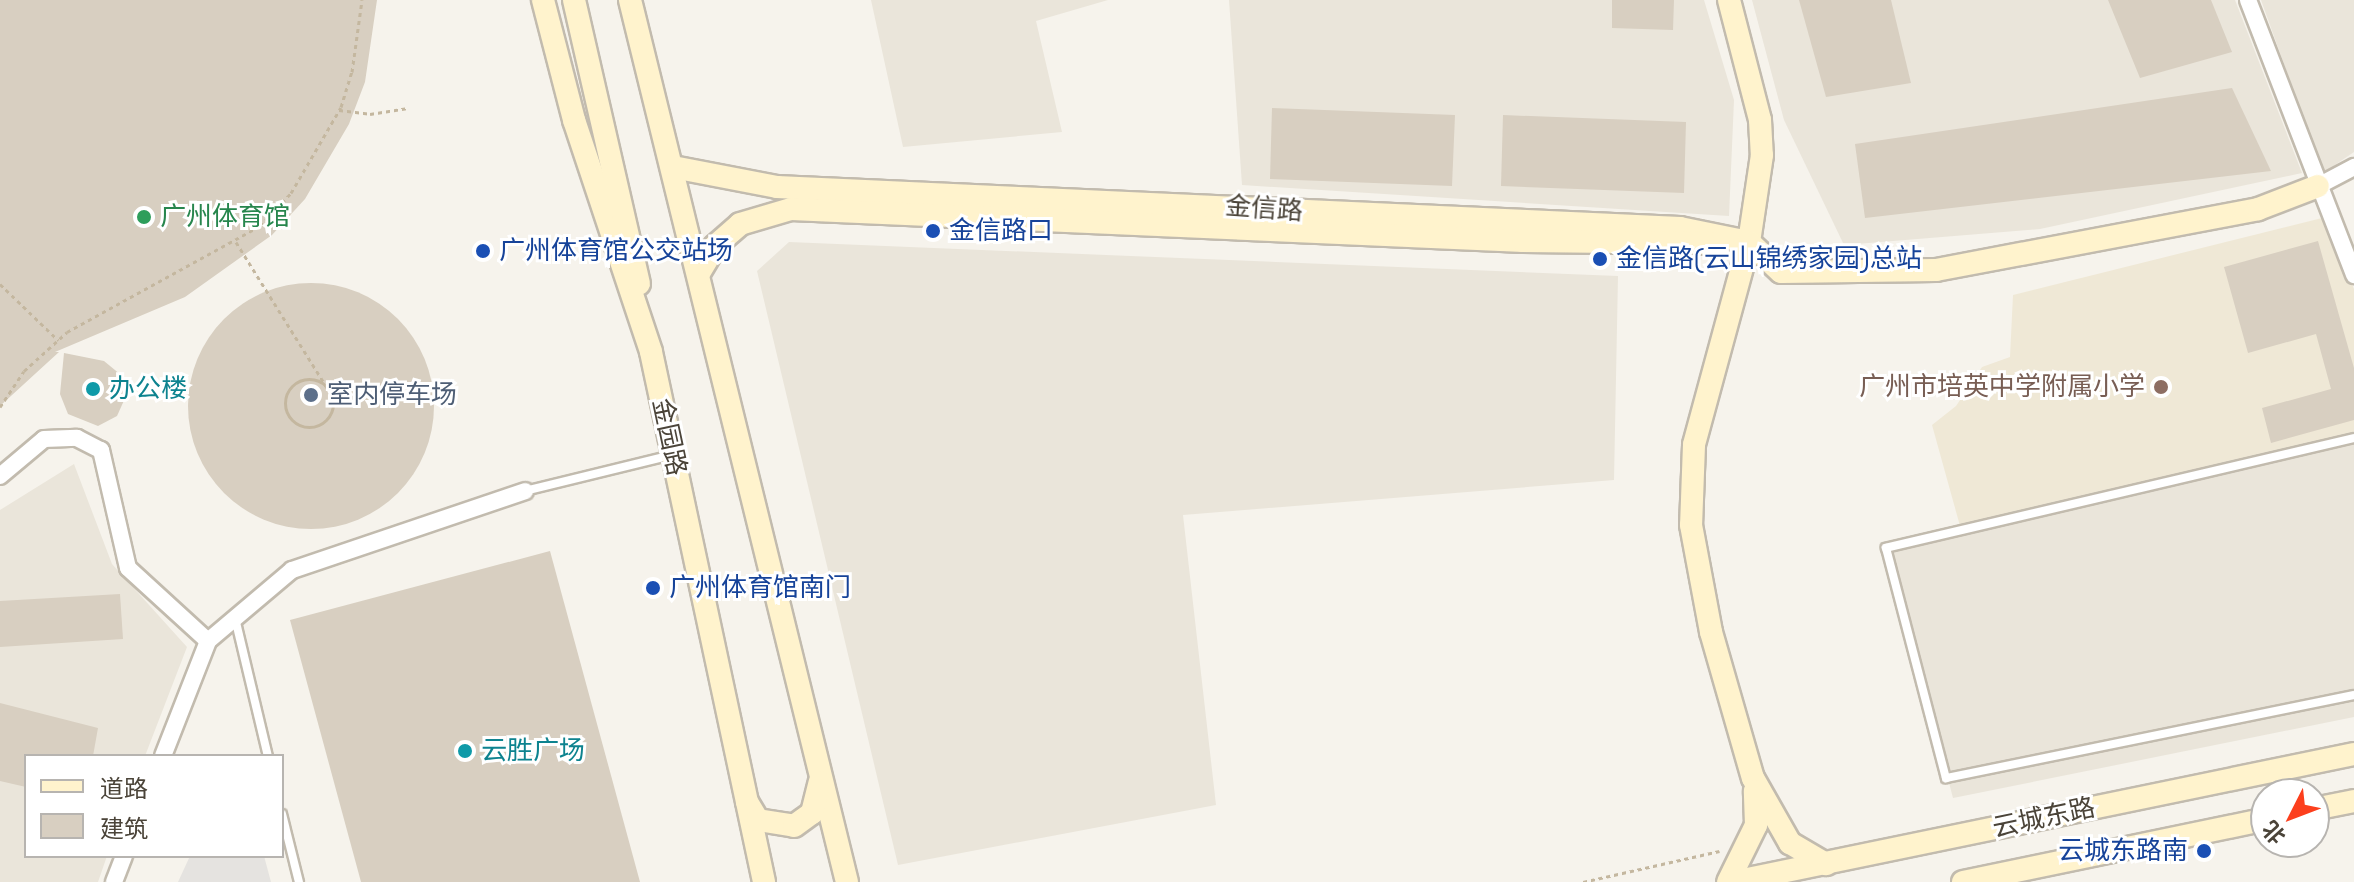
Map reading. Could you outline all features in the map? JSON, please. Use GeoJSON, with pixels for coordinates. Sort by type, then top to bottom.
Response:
{"type":"FeatureCollection","features":[{"type":"Feature","properties":{"kind":"main road","name":"金园路"},"geometry":{"type":"LineString","coordinates":[[543,0],[574,120],[651,352],[764,882]]}},
{"type":"Feature","properties":{"kind":"main road"},"geometry":{"type":"LineString","coordinates":[[574,0],[629,224],[651,352]]}},
{"type":"Feature","properties":{"kind":"main road"},"geometry":{"type":"LineString","coordinates":[[630,0],[847,882]]}},
{"type":"Feature","properties":{"kind":"main road"},"geometry":{"type":"LineString","coordinates":[[1729,0],[1762,139],[1749,242],[1694,445],[1689,493],[1695,561],[1711,632],[1753,778],[1756,825],[1730,882]]}},
{"type":"Feature","properties":{"kind":"main road","name":"金信路"},"geometry":{"type":"LineString","coordinates":[[673,167],[777,187],[1680,228],[1749,242]]}},
{"type":"Feature","properties":{"kind":"main road"},"geometry":{"type":"LineString","coordinates":[[1749,242],[1781,272],[1936,270],[2258,209],[2318,186]]}},
{"type":"Feature","properties":{"kind":"main road","name":"金信路"},"geometry":{"type":"LineString","coordinates":[[699,273],[715,246],[740,224],[791,209],[1523,241],[1749,242]]}},
{"type":"Feature","properties":{"kind":"main road","name":"云城东路"},"geometry":{"type":"LineString","coordinates":[[1730,882],[2354,754]]}},
{"type":"Feature","properties":{"kind":"main road"},"geometry":{"type":"LineString","coordinates":[[744,798],[758,820],[794,826],[812,813],[819,798],[820,770]]}},
{"type":"Feature","properties":{"kind":"main road"},"geometry":{"type":"LineString","coordinates":[[1753,778],[1790,843],[1826,864]]}},
{"type":"Feature","properties":{"kind":"main road"},"geometry":{"type":"LineString","coordinates":[[2330,806],[2354,801]]}},
{"type":"Feature","properties":{"kind":"main road","name":"云城东路"},"geometry":{"type":"LineString","coordinates":[[1963,882],[2250,822]]}},
{"type":"Feature","properties":{"kind":"street"},"geometry":{"type":"LineString","coordinates":[[2248,0],[2354,275]]}},
{"type":"Feature","properties":{"kind":"street"},"geometry":{"type":"LineString","coordinates":[[2318,186],[2354,167]]}},
{"type":"Feature","properties":{"kind":"street"},"geometry":{"type":"LineString","coordinates":[[0,476],[44,439],[77,438],[101,450],[128,568],[208,641]]}},
{"type":"Feature","properties":{"kind":"street"},"geometry":{"type":"LineString","coordinates":[[164,754],[208,641],[292,570],[525,491]]}},
{"type":"Feature","properties":{"kind":"street"},"geometry":{"type":"LineString","coordinates":[[114,882],[123,858]]}},
{"type":"Feature","properties":{"kind":"lane"},"geometry":{"type":"LineString","coordinates":[[2354,438],[1886,548],[1946,778],[2354,695]]}},
{"type":"Feature","properties":{"kind":"lane"},"geometry":{"type":"LineString","coordinates":[[525,491],[672,455]]}},
{"type":"Feature","properties":{"kind":"lane"},"geometry":{"type":"LineString","coordinates":[[235,618],[268,754]]}},
{"type":"Feature","properties":{"kind":"lane"},"geometry":{"type":"LineString","coordinates":[[284,822],[299,882]]}},
{"type":"Feature","properties":{"kind":"path"},"geometry":{"type":"LineString","coordinates":[[0,407],[24,371],[93,314],[260,226],[291,193],[339,110],[352,72],[362,0]]}},
{"type":"Feature","properties":{"kind":"path"},"geometry":{"type":"LineString","coordinates":[[339,110],[370,114],[407,108]]}},
{"type":"Feature","properties":{"kind":"path"},"geometry":{"type":"LineString","coordinates":[[236,240],[331,394],[330,414],[318,424],[302,425],[286,409],[290,388],[303,380],[318,381],[331,394]]}},
{"type":"Feature","properties":{"kind":"path"},"geometry":{"type":"LineString","coordinates":[[0,284],[58,340]]}},
{"type":"Feature","properties":{"kind":"path"},"geometry":{"type":"LineString","coordinates":[[1583,882],[1605,880],[1728,849]]}},
{"type":"Feature","properties":{"kind":"shaded area"},"geometry":{"type":"Polygon","coordinates":[[[871,0],[1108,0],[1036,21],[1062,132],[903,147],[871,0]]]}},
{"type":"Feature","properties":{"kind":"shaded area"},"geometry":{"type":"Polygon","coordinates":[[[1229,0],[1704,0],[1734,100],[1729,216],[1242,185],[1229,0]]]}},
{"type":"Feature","properties":{"kind":"shaded area"},"geometry":{"type":"Polygon","coordinates":[[[1752,0],[2235,0],[2302,173],[2040,229],[1844,245],[1784,120],[1752,0]]]}},
{"type":"Feature","properties":{"kind":"shaded area"},"geometry":{"type":"Polygon","coordinates":[[[2261,0],[2354,0],[2354,152],[2323,173],[2261,0]]]}},
{"type":"Feature","properties":{"kind":"shaded area","name":"广州市培英中学附属小学"},"geometry":{"type":"Polygon","coordinates":[[[2326,217],[2354,289],[2354,436],[1960,526],[1932,425],[1956,406],[1982,367],[2010,357],[2013,295],[2326,217]]]}},
{"type":"Feature","properties":{"kind":"shaded area"},"geometry":{"type":"Polygon","coordinates":[[[789,242],[1618,276],[1614,480],[1183,515],[1216,805],[898,865],[757,271],[789,242]]]}},
{"type":"Feature","properties":{"kind":"shaded area"},"geometry":{"type":"Polygon","coordinates":[[[2354,441],[2354,717],[1953,798],[1888,549],[2354,441]]]}},
{"type":"Feature","properties":{"kind":"shaded area"},"geometry":{"type":"Polygon","coordinates":[[[74,464],[112,564],[187,647],[146,754],[24,754],[24,858],[106,858],[98,882],[0,882],[0,510],[74,464]]]}},
{"type":"Feature","properties":{"kind":"shaded area"},"geometry":{"type":"Polygon","coordinates":[[[189,858],[265,858],[271,882],[178,882],[189,858]]]}},
{"type":"Feature","properties":{"kind":"building","name":"广州体育馆"},"geometry":{"type":"Polygon","coordinates":[[[0,0],[377,0],[365,82],[349,124],[305,199],[272,235],[185,297],[55,352],[59,352],[0,406],[0,0]]]}},
{"type":"Feature","properties":{"kind":"building"},"geometry":{"type":"Polygon","coordinates":[[[1612,0],[1674,0],[1673,30],[1612,28],[1612,0]]]}},
{"type":"Feature","properties":{"kind":"building"},"geometry":{"type":"Polygon","coordinates":[[[1799,0],[1891,0],[1911,83],[1826,97],[1799,0]]]}},
{"type":"Feature","properties":{"kind":"building"},"geometry":{"type":"Polygon","coordinates":[[[2108,0],[2211,0],[2232,52],[2140,78],[2108,0]]]}},
{"type":"Feature","properties":{"kind":"building"},"geometry":{"type":"Polygon","coordinates":[[[2232,88],[2271,171],[1865,218],[1855,144],[2232,88]]]}},
{"type":"Feature","properties":{"kind":"building"},"geometry":{"type":"Polygon","coordinates":[[[1272,108],[1455,115],[1452,186],[1270,179],[1272,108]]]}},
{"type":"Feature","properties":{"kind":"building"},"geometry":{"type":"Polygon","coordinates":[[[1503,115],[1686,122],[1684,193],[1501,186],[1503,115]]]}},
{"type":"Feature","properties":{"kind":"building"},"geometry":{"type":"Polygon","coordinates":[[[2318,241],[2354,368],[2354,420],[2271,443],[2262,408],[2331,389],[2316,334],[2248,353],[2224,267],[2318,241]]]}},
{"type":"Feature","properties":{"kind":"building","name":"室内停车场"},"geometry":{"type":"Polygon","coordinates":[[[311,283],[358,293],[398,319],[424,359],[434,406],[424,453],[398,493],[358,519],[311,529],[264,519],[224,493],[198,453],[188,406],[198,359],[224,319],[264,293],[311,283]]]}},
{"type":"Feature","properties":{"kind":"building","name":"办公楼"},"geometry":{"type":"Polygon","coordinates":[[[64,353],[104,361],[121,375],[126,396],[117,416],[98,426],[68,414],[60,394],[64,353]]]}},
{"type":"Feature","properties":{"kind":"building","name":"云胜广场"},"geometry":{"type":"Polygon","coordinates":[[[550,551],[640,882],[361,882],[290,620],[550,551]]]}},
{"type":"Feature","properties":{"kind":"building"},"geometry":{"type":"Polygon","coordinates":[[[120,594],[123,639],[0,647],[0,601],[120,594]]]}},
{"type":"Feature","properties":{"kind":"building"},"geometry":{"type":"Polygon","coordinates":[[[0,703],[98,728],[93,754],[24,754],[24,787],[0,781],[0,703]]]}},
{"type":"Feature","properties":{"kind":"place","name":"广州体育馆"},"geometry":{"type":"Point","coordinates":[144,217]}},
{"type":"Feature","properties":{"kind":"place","name":"金信路口"},"geometry":{"type":"Point","coordinates":[933,231]}},
{"type":"Feature","properties":{"kind":"place","name":"广州体育馆公交站场"},"geometry":{"type":"Point","coordinates":[483,251]}},
{"type":"Feature","properties":{"kind":"place","name":"金信路(云山锦绣家园)总站"},"geometry":{"type":"Point","coordinates":[1600,259]}},
{"type":"Feature","properties":{"kind":"place","name":"广州市培英中学附属小学"},"geometry":{"type":"Point","coordinates":[2161,387]}},
{"type":"Feature","properties":{"kind":"place","name":"办公楼"},"geometry":{"type":"Point","coordinates":[93,389]}},
{"type":"Feature","properties":{"kind":"place","name":"室内停车场"},"geometry":{"type":"Point","coordinates":[311,395]}},
{"type":"Feature","properties":{"kind":"place","name":"广州体育馆南门"},"geometry":{"type":"Point","coordinates":[653,588]}},
{"type":"Feature","properties":{"kind":"place","name":"云胜广场"},"geometry":{"type":"Point","coordinates":[465,751]}},
{"type":"Feature","properties":{"kind":"place","name":"云城东路南"},"geometry":{"type":"Point","coordinates":[2204,851]}}]}
